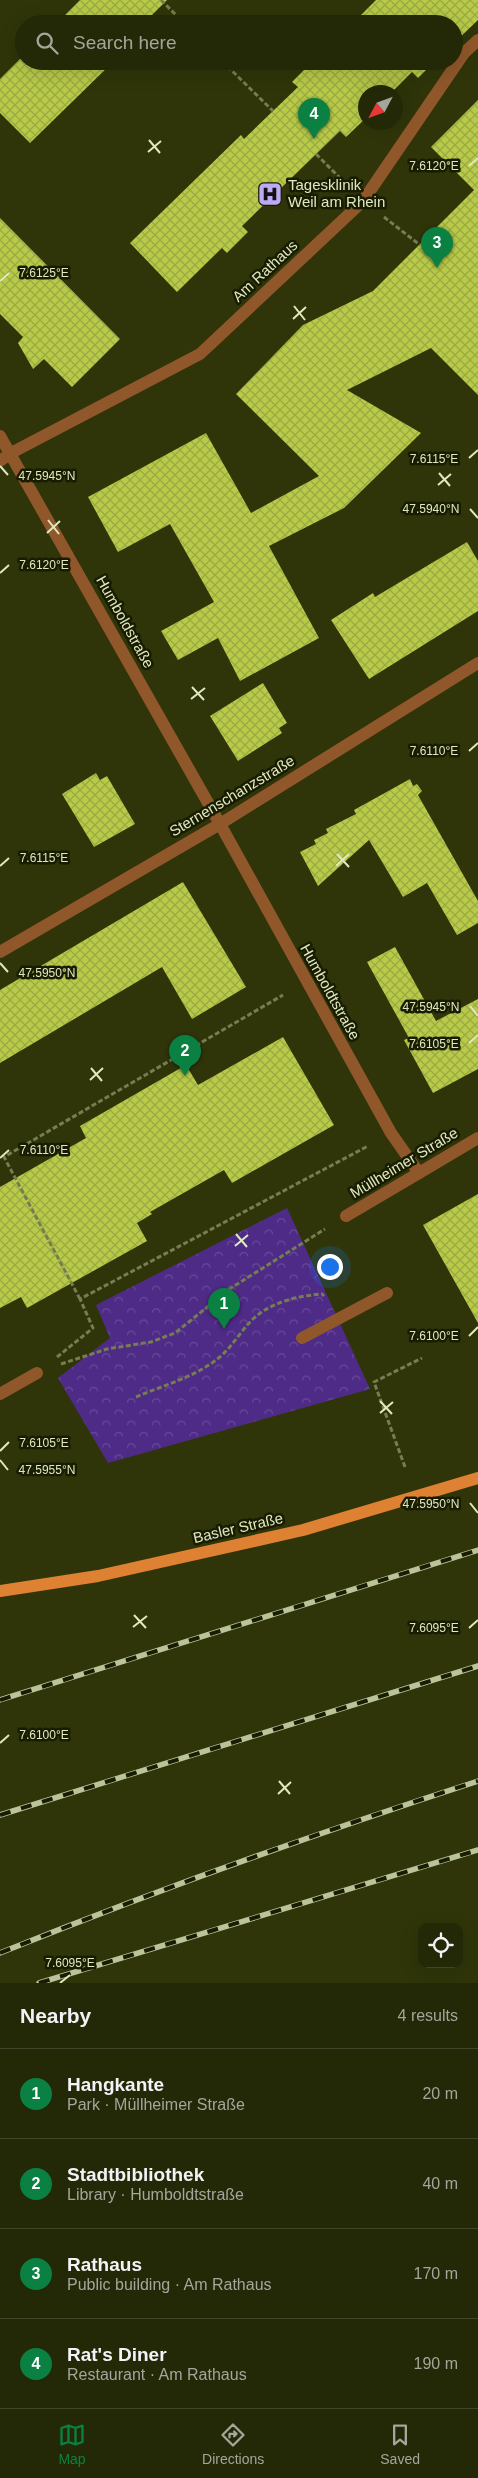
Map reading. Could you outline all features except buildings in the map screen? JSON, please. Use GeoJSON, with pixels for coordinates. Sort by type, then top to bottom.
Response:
{"type":"FeatureCollection","features":[{"type":"Feature","properties":{"kind":"main road","name":"Basler Straße"},"geometry":{"type":"LineString","coordinates":[[0,1591],[98,1576],[303,1530],[478,1478]]}},
{"type":"Feature","properties":{"kind":"street","name":"Am Rathaus"},"geometry":{"type":"LineString","coordinates":[[463,54],[478,40]]}},
{"type":"Feature","properties":{"kind":"street","name":"Am Rathaus"},"geometry":{"type":"LineString","coordinates":[[0,461],[11,453],[200,354],[363,201],[452,70]]}},
{"type":"Feature","properties":{"kind":"street","name":"Humboldstraße"},"geometry":{"type":"LineString","coordinates":[[0,436],[220,824]]}},
{"type":"Feature","properties":{"kind":"street","name":"Sternenschanzstraße"},"geometry":{"type":"LineString","coordinates":[[0,952],[220,824],[478,663]]}},
{"type":"Feature","properties":{"kind":"street","name":"Humboldtstraße"},"geometry":{"type":"LineString","coordinates":[[220,824],[391,1133],[419,1173]]}},
{"type":"Feature","properties":{"kind":"street","name":"Müllheimer Straße"},"geometry":{"type":"LineString","coordinates":[[346,1216],[478,1138]]}},
{"type":"Feature","properties":{"kind":"street"},"geometry":{"type":"LineString","coordinates":[[302,1338],[387,1293]]}},
{"type":"Feature","properties":{"kind":"street"},"geometry":{"type":"LineString","coordinates":[[0,1394],[37,1373]]}},
{"type":"Feature","properties":{"kind":"path"},"geometry":{"type":"LineString","coordinates":[[161,0],[176,15]]}},
{"type":"Feature","properties":{"kind":"path"},"geometry":{"type":"LineString","coordinates":[[231,70],[273,111]]}},
{"type":"Feature","properties":{"kind":"path"},"geometry":{"type":"LineString","coordinates":[[37,1373],[93,1328],[80,1299],[4,1157],[306,982]]}},
{"type":"Feature","properties":{"kind":"path"},"geometry":{"type":"LineString","coordinates":[[80,1299],[391,1133]]}},
{"type":"Feature","properties":{"kind":"path"},"geometry":{"type":"LineString","coordinates":[[37,1373],[106,1349],[151,1342],[175,1333],[231,1288],[346,1216]]}},
{"type":"Feature","properties":{"kind":"path"},"geometry":{"type":"LineString","coordinates":[[136,1397],[202,1369],[222,1355],[254,1318],[295,1297],[322,1294],[344,1316]]}},
{"type":"Feature","properties":{"kind":"path"},"geometry":{"type":"LineString","coordinates":[[405,1467],[374,1382],[422,1358]]}},
{"type":"Feature","properties":{"kind":"green space"},"geometry":{"type":"Polygon","coordinates":[[[287,1208],[370,1389],[108,1463],[58,1378],[110,1338],[96,1305],[287,1208]]]}},
{"type":"Feature","properties":{"kind":"railway"},"geometry":{"type":"LineString","coordinates":[[0,1700],[478,1550]]}},
{"type":"Feature","properties":{"kind":"railway"},"geometry":{"type":"LineString","coordinates":[[0,1815],[478,1666]]}},
{"type":"Feature","properties":{"kind":"railway"},"geometry":{"type":"LineString","coordinates":[[0,1953],[238,1863],[478,1781]]}},
{"type":"Feature","properties":{"kind":"railway"},"geometry":{"type":"LineString","coordinates":[[39,1983],[478,1850]]}},
{"type":"Feature","properties":{"kind":"place","name":"Rat's Diner"},"geometry":{"type":"Point","coordinates":[314,139]}},
{"type":"Feature","properties":{"kind":"place","name":"Tagesklinik Weil am Rhein"},"geometry":{"type":"Point","coordinates":[270,194]}},
{"type":"Feature","properties":{"kind":"place","name":"Rathaus"},"geometry":{"type":"Point","coordinates":[437,268]}},
{"type":"Feature","properties":{"kind":"place","name":"Stadtbibliothek"},"geometry":{"type":"Point","coordinates":[185,1076]}},
{"type":"Feature","properties":{"kind":"place","name":"Hangkante"},"geometry":{"type":"Point","coordinates":[224,1329]}}]}
